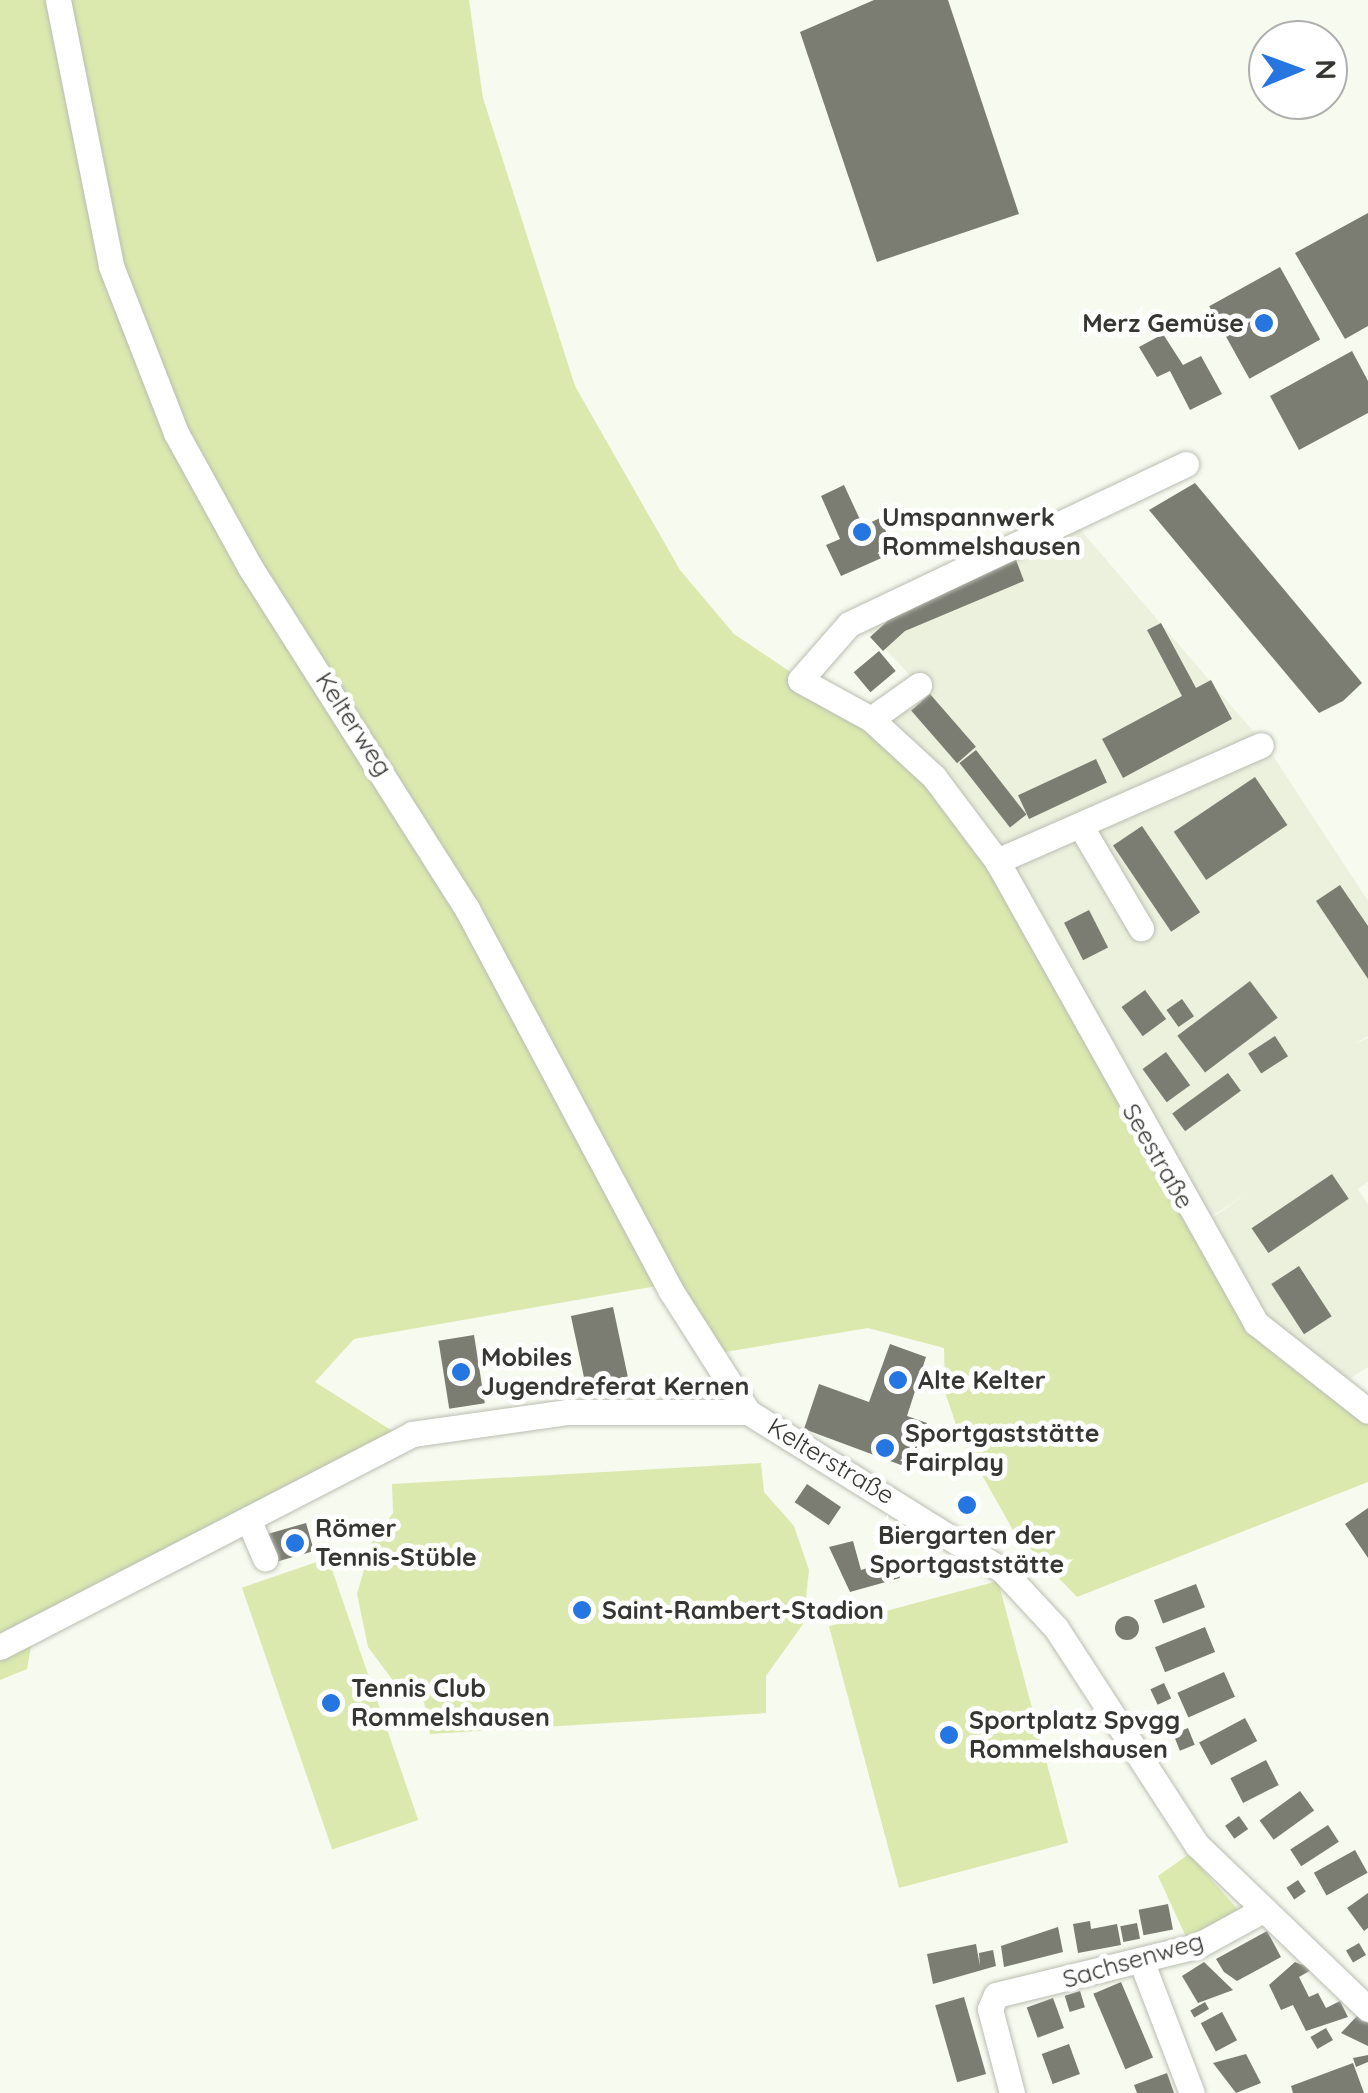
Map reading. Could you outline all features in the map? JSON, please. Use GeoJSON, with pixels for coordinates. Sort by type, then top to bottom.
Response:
{"type":"FeatureCollection","features":[{"type":"Feature","properties":{"kind":"street","name":"Kelterweg"},"geometry":{"type":"LineString","coordinates":[[58,0],[111,266],[176,433],[250,568],[467,909],[671,1291],[748,1412]]}},
{"type":"Feature","properties":{"kind":"street","name":"Seestraße"},"geometry":{"type":"LineString","coordinates":[[1186,464],[848,624],[800,680],[871,719],[934,777],[997,861],[1163,1169],[1256,1323],[1362,1395]]}},
{"type":"Feature","properties":{"kind":"street"},"geometry":{"type":"LineString","coordinates":[[871,719],[919,685]]}},
{"type":"Feature","properties":{"kind":"street"},"geometry":{"type":"LineString","coordinates":[[997,861],[1262,744]]}},
{"type":"Feature","properties":{"kind":"street"},"geometry":{"type":"LineString","coordinates":[[1080,825],[1141,928]]}},
{"type":"Feature","properties":{"kind":"street","name":"Kelterstraße"},"geometry":{"type":"LineString","coordinates":[[0,1647],[412,1434],[566,1412],[748,1412],[1003,1571],[1056,1628],[1197,1845],[1368,2009]]}},
{"type":"Feature","properties":{"kind":"street"},"geometry":{"type":"LineString","coordinates":[[248,1518],[264,1558]]}},
{"type":"Feature","properties":{"kind":"street","name":"Sachsenweg"},"geometry":{"type":"LineString","coordinates":[[1012,2093],[990,2009],[996,1995],[1142,1962],[1263,1910]]}},
{"type":"Feature","properties":{"kind":"street"},"geometry":{"type":"LineString","coordinates":[[1142,1962],[1192,2093]]}},
{"type":"Feature","properties":{"kind":"shaded area"},"geometry":{"type":"Polygon","coordinates":[[[1073,521],[1258,737],[999,851],[888,720],[919,685],[863,625],[1073,521]]]}},
{"type":"Feature","properties":{"kind":"shaded area"},"geometry":{"type":"Polygon","coordinates":[[[1268,748],[1368,901],[1368,1036],[1353,1045],[1368,1038],[1368,1182],[1358,1189],[1368,1205],[1368,1367],[1344,1382],[1262,1320],[1203,1224],[1249,1192],[1203,1222],[1007,865],[1268,748]]]}},
{"type":"Feature","properties":{"kind":"green space"},"geometry":{"type":"Polygon","coordinates":[[[0,0],[469,0],[483,98],[575,386],[680,570],[734,634],[792,673],[788,683],[864,729],[931,788],[993,869],[1251,1326],[1368,1421],[1368,1482],[1077,1597],[1014,1532],[959,1434],[945,1392],[944,1348],[868,1328],[719,1353],[674,1283],[354,1339],[315,1382],[394,1432],[0,1637],[0,0]]]}},
{"type":"Feature","properties":{"kind":"green space","name":"Saint-Rambert-Stadion"},"geometry":{"type":"Polygon","coordinates":[[[761,1463],[764,1492],[794,1526],[809,1570],[803,1624],[766,1676],[766,1713],[430,1734],[424,1702],[400,1690],[368,1647],[357,1594],[372,1542],[393,1513],[392,1484],[761,1463]]]}},
{"type":"Feature","properties":{"kind":"green space","name":"Tennis Club Rommelshausen"},"geometry":{"type":"Polygon","coordinates":[[[328,1558],[418,1820],[332,1850],[242,1588],[328,1558]]]}},
{"type":"Feature","properties":{"kind":"green space","name":"Sportplatz Spvgg Rommelshausen"},"geometry":{"type":"Polygon","coordinates":[[[998,1581],[1068,1843],[899,1888],[829,1626],[998,1581]]]}},
{"type":"Feature","properties":{"kind":"green space"},"geometry":{"type":"Polygon","coordinates":[[[32,1641],[27,1669],[0,1680],[0,1656],[32,1641]]]}},
{"type":"Feature","properties":{"kind":"green space"},"geometry":{"type":"Polygon","coordinates":[[[1189,1854],[1241,1913],[1187,1939],[1158,1876],[1189,1854]]]}},
{"type":"Feature","properties":{"kind":"building"},"geometry":{"type":"Polygon","coordinates":[[[874,0],[948,0],[1019,214],[877,262],[800,32],[874,0]]]}},
{"type":"Feature","properties":{"kind":"building"},"geometry":{"type":"Polygon","coordinates":[[[1368,213],[1368,326],[1345,339],[1295,253],[1368,213]]]}},
{"type":"Feature","properties":{"kind":"building","name":"Merz Gemüse"},"geometry":{"type":"Polygon","coordinates":[[[1280,267],[1320,340],[1249,379],[1209,306],[1280,267]]]}},
{"type":"Feature","properties":{"kind":"building"},"geometry":{"type":"Polygon","coordinates":[[[1163,334],[1183,365],[1201,356],[1222,394],[1190,410],[1170,371],[1157,377],[1139,347],[1163,334]]]}},
{"type":"Feature","properties":{"kind":"building"},"geometry":{"type":"Polygon","coordinates":[[[1352,351],[1368,381],[1368,413],[1299,450],[1270,396],[1352,351]]]}},
{"type":"Feature","properties":{"kind":"building"},"geometry":{"type":"Polygon","coordinates":[[[1195,483],[1362,683],[1343,701],[1319,713],[1149,510],[1195,483]]]}},
{"type":"Feature","properties":{"kind":"building","name":"Umspannwerk Rommelshausen"},"geometry":{"type":"Polygon","coordinates":[[[844,485],[863,526],[880,518],[895,552],[841,576],[826,545],[840,539],[821,496],[844,485]]]}},
{"type":"Feature","properties":{"kind":"building"},"geometry":{"type":"Polygon","coordinates":[[[1016,560],[1024,581],[905,631],[883,651],[870,637],[893,616],[1016,560]]]}},
{"type":"Feature","properties":{"kind":"building"},"geometry":{"type":"Polygon","coordinates":[[[1161,623],[1196,688],[1211,680],[1232,719],[1123,778],[1102,739],[1182,696],[1147,630],[1161,623]]]}},
{"type":"Feature","properties":{"kind":"building"},"geometry":{"type":"Polygon","coordinates":[[[879,651],[896,671],[870,692],[854,672],[879,651]]]}},
{"type":"Feature","properties":{"kind":"building"},"geometry":{"type":"Polygon","coordinates":[[[930,694],[976,747],[957,763],[911,710],[930,694]]]}},
{"type":"Feature","properties":{"kind":"building"},"geometry":{"type":"Polygon","coordinates":[[[976,750],[1026,815],[1010,828],[959,763],[976,750]]]}},
{"type":"Feature","properties":{"kind":"building"},"geometry":{"type":"Polygon","coordinates":[[[1096,759],[1107,783],[1029,819],[1018,795],[1096,759]]]}},
{"type":"Feature","properties":{"kind":"building"},"geometry":{"type":"Polygon","coordinates":[[[1255,777],[1287,825],[1206,880],[1174,832],[1255,777]]]}},
{"type":"Feature","properties":{"kind":"building"},"geometry":{"type":"Polygon","coordinates":[[[1142,826],[1200,912],[1171,932],[1113,846],[1142,826]]]}},
{"type":"Feature","properties":{"kind":"building"},"geometry":{"type":"Polygon","coordinates":[[[1340,885],[1368,926],[1368,979],[1316,901],[1340,885]]]}},
{"type":"Feature","properties":{"kind":"building"},"geometry":{"type":"Polygon","coordinates":[[[1089,910],[1108,947],[1083,960],[1064,923],[1089,910]]]}},
{"type":"Feature","properties":{"kind":"building"},"geometry":{"type":"Polygon","coordinates":[[[1250,981],[1278,1018],[1205,1073],[1177,1036],[1250,981]]]}},
{"type":"Feature","properties":{"kind":"building"},"geometry":{"type":"Polygon","coordinates":[[[1145,990],[1166,1019],[1143,1036],[1122,1007],[1145,990]]]}},
{"type":"Feature","properties":{"kind":"building"},"geometry":{"type":"Polygon","coordinates":[[[1182,999],[1194,1016],[1178,1027],[1166,1010],[1182,999]]]}},
{"type":"Feature","properties":{"kind":"building"},"geometry":{"type":"Polygon","coordinates":[[[1275,1036],[1288,1056],[1261,1074],[1248,1053],[1275,1036]]]}},
{"type":"Feature","properties":{"kind":"building"},"geometry":{"type":"Polygon","coordinates":[[[1166,1052],[1190,1085],[1167,1102],[1143,1069],[1166,1052]]]}},
{"type":"Feature","properties":{"kind":"building"},"geometry":{"type":"Polygon","coordinates":[[[1228,1073],[1241,1091],[1185,1131],[1172,1114],[1228,1073]]]}},
{"type":"Feature","properties":{"kind":"building"},"geometry":{"type":"Polygon","coordinates":[[[1332,1174],[1349,1199],[1268,1253],[1252,1228],[1332,1174]]]}},
{"type":"Feature","properties":{"kind":"building"},"geometry":{"type":"Polygon","coordinates":[[[1299,1266],[1332,1316],[1304,1334],[1271,1284],[1299,1266]]]}},
{"type":"Feature","properties":{"kind":"building"},"geometry":{"type":"Polygon","coordinates":[[[613,1307],[629,1380],[587,1389],[571,1316],[613,1307]]]}},
{"type":"Feature","properties":{"kind":"building","name":"Mobiles Jugendreferat Kernen"},"geometry":{"type":"Polygon","coordinates":[[[474,1335],[485,1403],[449,1409],[438,1341],[474,1335]]]}},
{"type":"Feature","properties":{"kind":"building"},"geometry":{"type":"Polygon","coordinates":[[[890,1344],[926,1357],[907,1416],[927,1423],[909,1468],[804,1429],[819,1384],[869,1402],[890,1344]]]}},
{"type":"Feature","properties":{"kind":"building"},"geometry":{"type":"Polygon","coordinates":[[[807,1484],[841,1507],[829,1525],[795,1502],[807,1484]]]}},
{"type":"Feature","properties":{"kind":"building"},"geometry":{"type":"Polygon","coordinates":[[[1368,1508],[1368,1558],[1345,1524],[1368,1508]]]}},
{"type":"Feature","properties":{"kind":"building"},"geometry":{"type":"Polygon","coordinates":[[[306,1523],[314,1551],[277,1562],[269,1534],[306,1523]]]}},
{"type":"Feature","properties":{"kind":"building"},"geometry":{"type":"Polygon","coordinates":[[[853,1541],[861,1570],[895,1560],[900,1578],[850,1592],[829,1547],[853,1541]]]}},
{"type":"Feature","properties":{"kind":"building"},"geometry":{"type":"Polygon","coordinates":[[[1196,1584],[1205,1607],[1163,1623],[1154,1600],[1196,1584]]]}},
{"type":"Feature","properties":{"kind":"building"},"geometry":{"type":"Polygon","coordinates":[[[1127,1616],[1136,1619],[1136,1637],[1127,1640],[1118,1637],[1115,1628],[1118,1619],[1127,1616]]]}},
{"type":"Feature","properties":{"kind":"building"},"geometry":{"type":"Polygon","coordinates":[[[1205,1627],[1215,1652],[1165,1672],[1155,1647],[1205,1627]]]}},
{"type":"Feature","properties":{"kind":"building"},"geometry":{"type":"Polygon","coordinates":[[[1224,1672],[1235,1697],[1188,1717],[1177,1693],[1224,1672]]]}},
{"type":"Feature","properties":{"kind":"building"},"geometry":{"type":"Polygon","coordinates":[[[1164,1683],[1171,1698],[1158,1705],[1150,1689],[1164,1683]]]}},
{"type":"Feature","properties":{"kind":"building"},"geometry":{"type":"Polygon","coordinates":[[[1245,1718],[1257,1741],[1211,1765],[1199,1742],[1245,1718]]]}},
{"type":"Feature","properties":{"kind":"building"},"geometry":{"type":"Polygon","coordinates":[[[1188,1728],[1195,1745],[1180,1751],[1173,1734],[1188,1728]]]}},
{"type":"Feature","properties":{"kind":"building"},"geometry":{"type":"Polygon","coordinates":[[[1266,1760],[1279,1785],[1243,1803],[1230,1778],[1266,1760]]]}},
{"type":"Feature","properties":{"kind":"building"},"geometry":{"type":"Polygon","coordinates":[[[1300,1791],[1314,1810],[1274,1840],[1260,1820],[1300,1791]]]}},
{"type":"Feature","properties":{"kind":"building"},"geometry":{"type":"Polygon","coordinates":[[[1239,1816],[1248,1829],[1234,1839],[1225,1826],[1239,1816]]]}},
{"type":"Feature","properties":{"kind":"building"},"geometry":{"type":"Polygon","coordinates":[[[1328,1825],[1339,1842],[1301,1866],[1290,1850],[1328,1825]]]}},
{"type":"Feature","properties":{"kind":"building"},"geometry":{"type":"Polygon","coordinates":[[[1355,1850],[1368,1873],[1326,1896],[1314,1873],[1355,1850]]]}},
{"type":"Feature","properties":{"kind":"building"},"geometry":{"type":"Polygon","coordinates":[[[1298,1880],[1306,1892],[1294,1899],[1286,1888],[1298,1880]]]}},
{"type":"Feature","properties":{"kind":"building"},"geometry":{"type":"Polygon","coordinates":[[[1368,1893],[1368,1928],[1364,1931],[1347,1908],[1368,1893]]]}},
{"type":"Feature","properties":{"kind":"building"},"geometry":{"type":"Polygon","coordinates":[[[1168,1904],[1173,1930],[1144,1935],[1139,1910],[1168,1904]]]}},
{"type":"Feature","properties":{"kind":"building"},"geometry":{"type":"Polygon","coordinates":[[[1090,1921],[1091,1929],[1117,1924],[1121,1945],[1078,1953],[1073,1924],[1090,1921]]]}},
{"type":"Feature","properties":{"kind":"building"},"geometry":{"type":"Polygon","coordinates":[[[1137,1923],[1140,1939],[1123,1942],[1120,1926],[1137,1923]]]}},
{"type":"Feature","properties":{"kind":"building"},"geometry":{"type":"Polygon","coordinates":[[[1058,1927],[1063,1952],[1004,1967],[1001,1946],[1058,1927]]]}},
{"type":"Feature","properties":{"kind":"building"},"geometry":{"type":"Polygon","coordinates":[[[1267,1931],[1281,1957],[1237,1981],[1224,1972],[1216,1959],[1267,1931]]]}},
{"type":"Feature","properties":{"kind":"building"},"geometry":{"type":"Polygon","coordinates":[[[1359,1943],[1366,1955],[1353,1963],[1346,1950],[1359,1943]]]}},
{"type":"Feature","properties":{"kind":"building"},"geometry":{"type":"Polygon","coordinates":[[[976,1944],[980,1966],[979,1953],[993,1950],[996,1966],[933,1984],[927,1954],[976,1944]]]}},
{"type":"Feature","properties":{"kind":"building"},"geometry":{"type":"Polygon","coordinates":[[[1204,1962],[1233,1990],[1198,2003],[1182,1976],[1204,1962]]]}},
{"type":"Feature","properties":{"kind":"building"},"geometry":{"type":"Polygon","coordinates":[[[1295,1962],[1313,1969],[1299,1977],[1309,1997],[1318,1993],[1326,2008],[1340,2001],[1348,2017],[1306,2031],[1293,2005],[1281,2010],[1269,1985],[1295,1962]]]}},
{"type":"Feature","properties":{"kind":"building"},"geometry":{"type":"Polygon","coordinates":[[[1121,1982],[1153,2057],[1125,2069],[1093,1994],[1121,1982]]]}},
{"type":"Feature","properties":{"kind":"building"},"geometry":{"type":"Polygon","coordinates":[[[1080,1991],[1085,2007],[1070,2012],[1065,1996],[1080,1991]]]}},
{"type":"Feature","properties":{"kind":"building"},"geometry":{"type":"Polygon","coordinates":[[[964,1997],[986,2074],[957,2082],[935,2005],[964,1997]]]}},
{"type":"Feature","properties":{"kind":"building"},"geometry":{"type":"Polygon","coordinates":[[[1053,1998],[1064,2028],[1038,2038],[1027,2008],[1053,1998]]]}},
{"type":"Feature","properties":{"kind":"building"},"geometry":{"type":"Polygon","coordinates":[[[1205,2002],[1209,2009],[1194,2017],[1190,2010],[1205,2002]]]}},
{"type":"Feature","properties":{"kind":"building"},"geometry":{"type":"Polygon","coordinates":[[[1222,2012],[1237,2040],[1216,2052],[1201,2023],[1222,2012]]]}},
{"type":"Feature","properties":{"kind":"building"},"geometry":{"type":"Polygon","coordinates":[[[1358,2015],[1368,2023],[1368,2046],[1341,2033],[1358,2015]]]}},
{"type":"Feature","properties":{"kind":"building"},"geometry":{"type":"Polygon","coordinates":[[[1326,2028],[1333,2040],[1317,2049],[1310,2037],[1326,2028]]]}},
{"type":"Feature","properties":{"kind":"building"},"geometry":{"type":"Polygon","coordinates":[[[1069,2044],[1080,2074],[1053,2084],[1042,2054],[1069,2044]]]}},
{"type":"Feature","properties":{"kind":"building"},"geometry":{"type":"Polygon","coordinates":[[[1246,2054],[1261,2083],[1236,2093],[1213,2063],[1246,2054]]]}},
{"type":"Feature","properties":{"kind":"building"},"geometry":{"type":"Polygon","coordinates":[[[1368,2055],[1368,2062],[1356,2067],[1353,2058],[1368,2055]]]}},
{"type":"Feature","properties":{"kind":"building"},"geometry":{"type":"Polygon","coordinates":[[[1353,2063],[1364,2093],[1293,2093],[1291,2086],[1353,2063]]]}},
{"type":"Feature","properties":{"kind":"building"},"geometry":{"type":"Polygon","coordinates":[[[1167,2073],[1174,2093],[1137,2093],[1134,2085],[1167,2073]]]}},
{"type":"Feature","properties":{"kind":"place","name":"Merz Gemüse"},"geometry":{"type":"Point","coordinates":[1264,323]}},
{"type":"Feature","properties":{"kind":"place","name":"Umspannwerk Rommelshausen"},"geometry":{"type":"Point","coordinates":[862,532]}},
{"type":"Feature","properties":{"kind":"place","name":"Mobiles Jugendreferat Kernen"},"geometry":{"type":"Point","coordinates":[461,1372]}},
{"type":"Feature","properties":{"kind":"place","name":"Alte Kelter"},"geometry":{"type":"Point","coordinates":[898,1380]}},
{"type":"Feature","properties":{"kind":"place","name":"Sportgaststätte Fairplay"},"geometry":{"type":"Point","coordinates":[885,1448]}},
{"type":"Feature","properties":{"kind":"place","name":"Biergarten der Sportgaststätte"},"geometry":{"type":"Point","coordinates":[967,1505]}},
{"type":"Feature","properties":{"kind":"place","name":"Römer Tennis-Stüble"},"geometry":{"type":"Point","coordinates":[295,1543]}},
{"type":"Feature","properties":{"kind":"place","name":"Saint-Rambert-Stadion"},"geometry":{"type":"Point","coordinates":[582,1610]}},
{"type":"Feature","properties":{"kind":"place","name":"Tennis Club Rommelshausen"},"geometry":{"type":"Point","coordinates":[331,1703]}},
{"type":"Feature","properties":{"kind":"place","name":"Sportplatz Spvgg Rommelshausen"},"geometry":{"type":"Point","coordinates":[949,1735]}}]}
